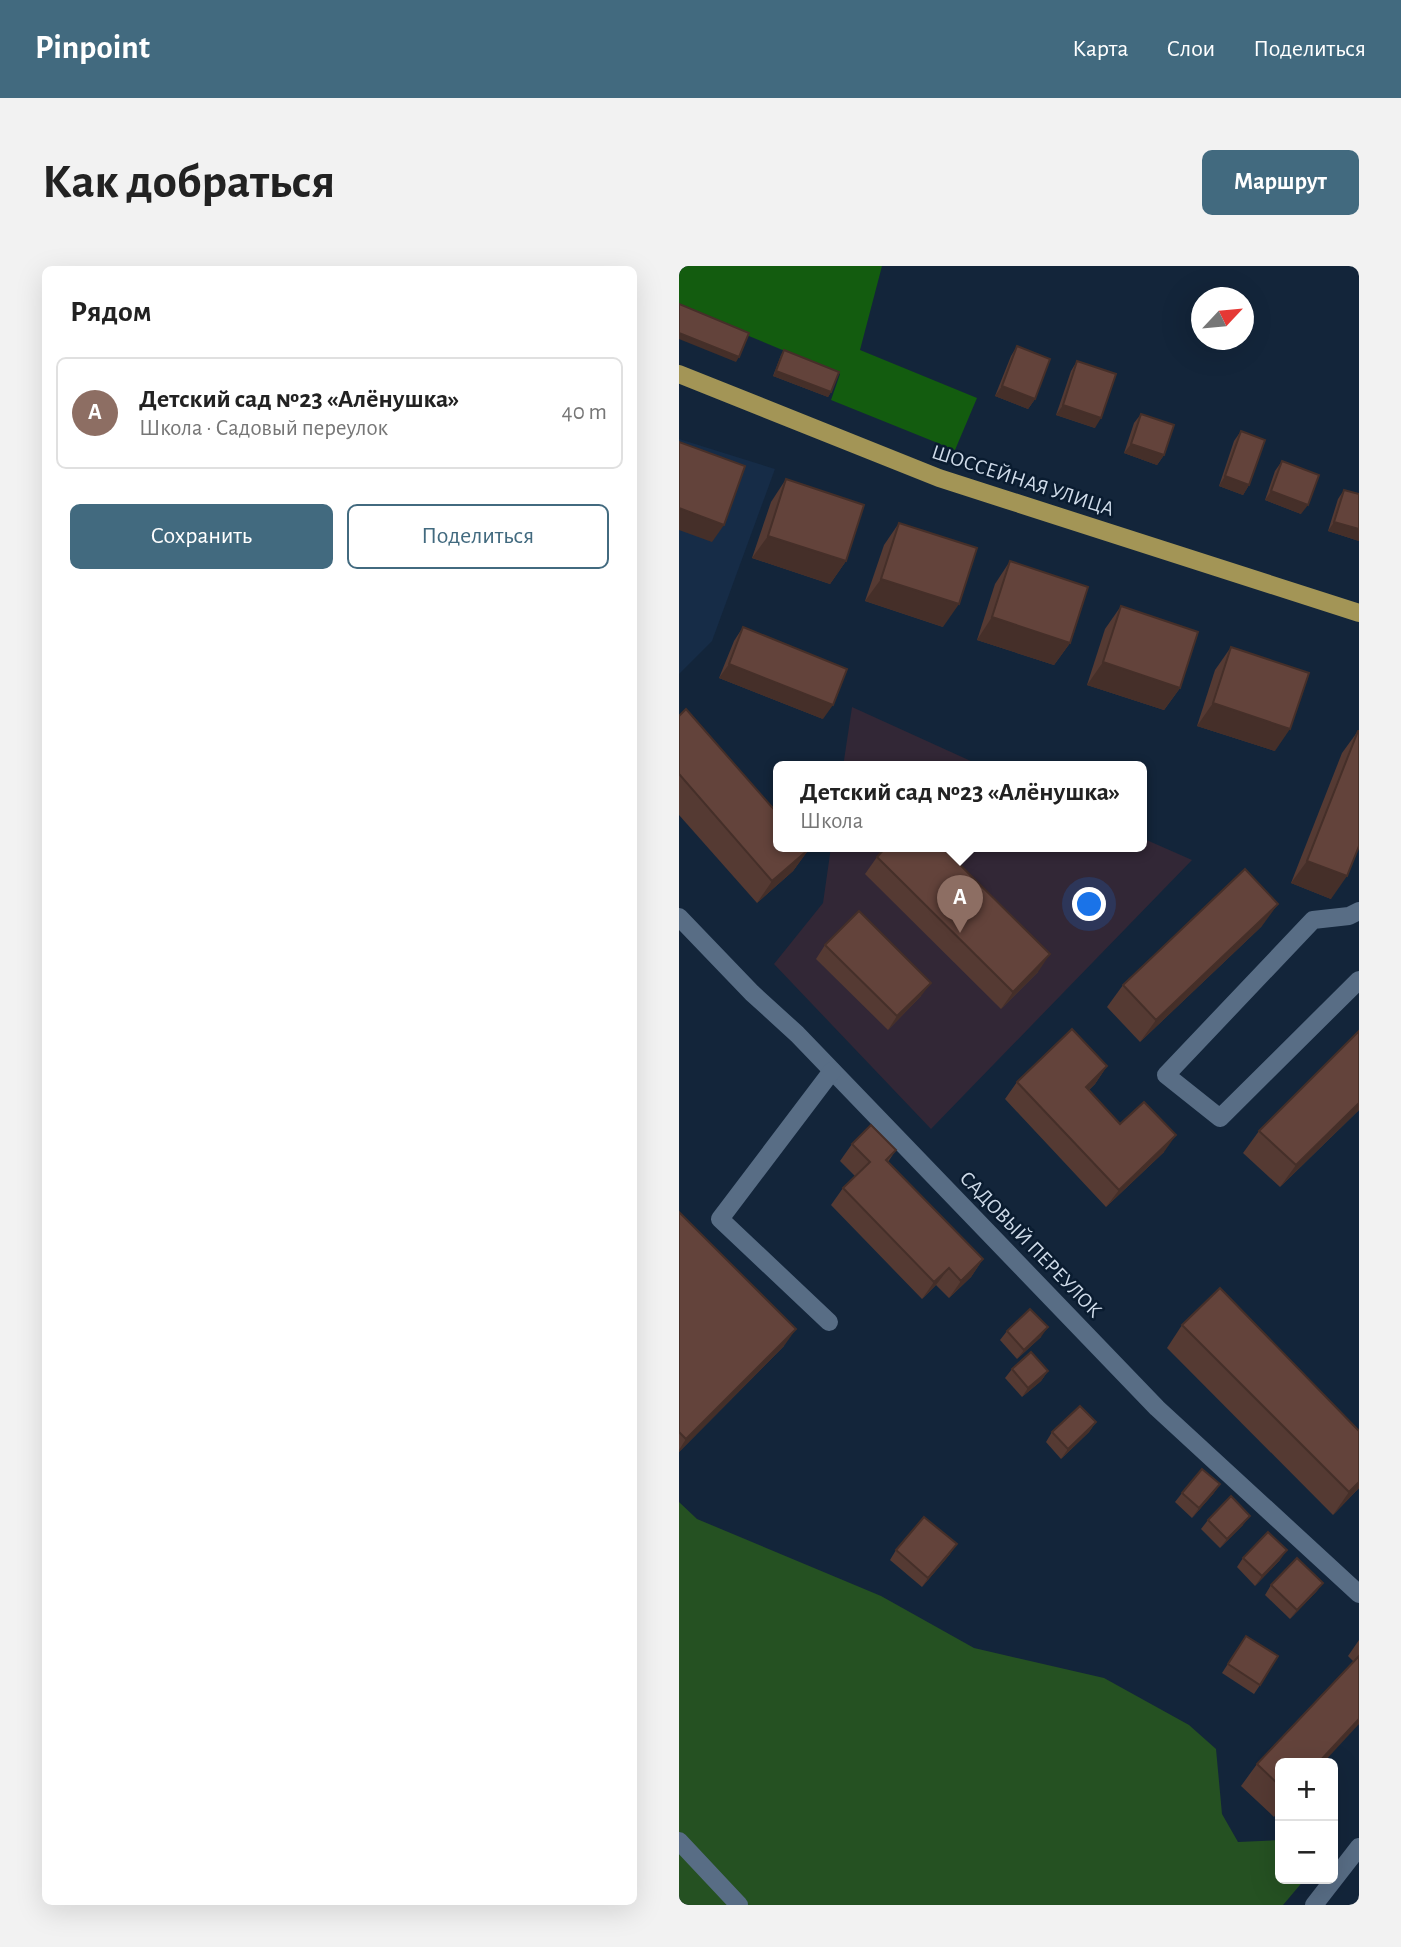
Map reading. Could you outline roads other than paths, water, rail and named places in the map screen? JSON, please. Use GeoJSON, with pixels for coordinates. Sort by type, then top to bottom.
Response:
{"type":"FeatureCollection","features":[{"type":"Feature","properties":{"kind":"main road","name":"ШОССЕЙНАЯ УЛИЦА"},"geometry":{"type":"LineString","coordinates":[[679,373],[939,478],[1359,612]]}},
{"type":"Feature","properties":{"kind":"street"},"geometry":{"type":"LineString","coordinates":[[1359,911],[1349,916],[1313,920],[1166,1075],[1220,1118],[1359,980]]}},
{"type":"Feature","properties":{"kind":"street","name":"САДОВЫЙ ПЕРЕУЛОК"},"geometry":{"type":"LineString","coordinates":[[679,917],[797,1034],[1157,1408],[1359,1594]]}},
{"type":"Feature","properties":{"kind":"street"},"geometry":{"type":"LineString","coordinates":[[829,1322],[720,1219],[832,1071]]}},
{"type":"Feature","properties":{"kind":"street"},"geometry":{"type":"LineString","coordinates":[[679,1840],[739,1905]]}},
{"type":"Feature","properties":{"kind":"street"},"geometry":{"type":"LineString","coordinates":[[1314,1905],[1359,1847]]}},
{"type":"Feature","properties":{"kind":"place","name":"Детский сад №23 «Алёнушка»"},"geometry":{"type":"Point","coordinates":[960,933]}}]}
